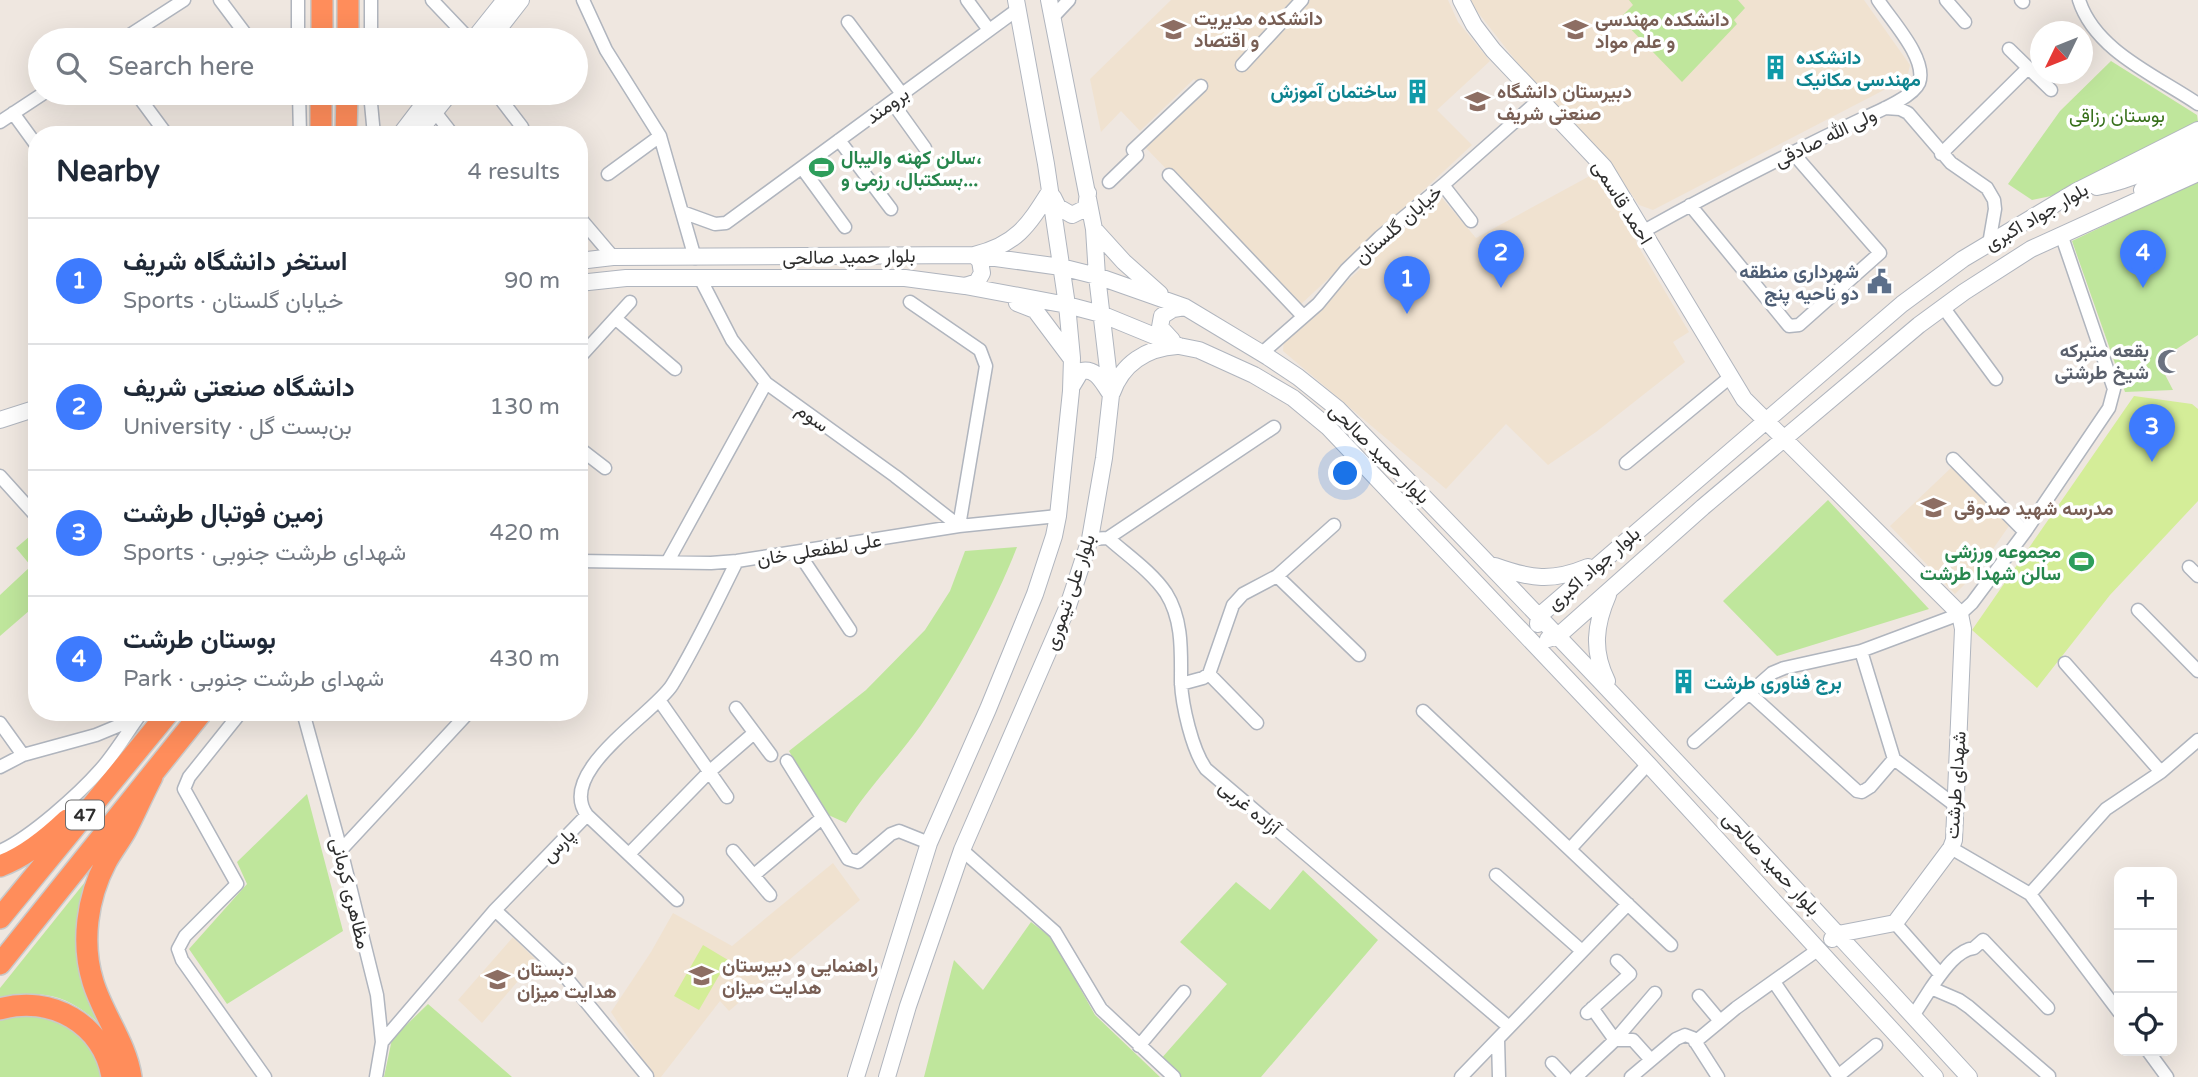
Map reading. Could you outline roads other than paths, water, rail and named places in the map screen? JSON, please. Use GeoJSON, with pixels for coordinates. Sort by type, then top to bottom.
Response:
{"type":"FeatureCollection","features":[{"type":"Feature","properties":{"kind":"highway"},"geometry":{"type":"LineString","coordinates":[[322,0],[322,28]]}},
{"type":"Feature","properties":{"kind":"highway"},"geometry":{"type":"LineString","coordinates":[[348,0],[348,28]]}},
{"type":"Feature","properties":{"kind":"highway"},"geometry":{"type":"LineString","coordinates":[[321,105],[321,126]]}},
{"type":"Feature","properties":{"kind":"highway"},"geometry":{"type":"LineString","coordinates":[[346,126],[347,105]]}},
{"type":"Feature","properties":{"kind":"highway","name":"47"},"geometry":{"type":"LineString","coordinates":[[0,918],[162,721]]}},
{"type":"Feature","properties":{"kind":"highway","name":"47"},"geometry":{"type":"LineString","coordinates":[[0,964],[195,721]]}},
{"type":"Feature","properties":{"kind":"highway"},"geometry":{"type":"LineString","coordinates":[[0,866],[20,857],[51,835],[127,764]]}},
{"type":"Feature","properties":{"kind":"highway"},"geometry":{"type":"LineString","coordinates":[[131,1077],[122,1046],[104,1011],[92,979],[87,940],[88,918],[96,885],[105,863],[125,832],[152,777]]}},
{"type":"Feature","properties":{"kind":"highway"},"geometry":{"type":"LineString","coordinates":[[0,1009],[23,1004],[40,1005],[70,1016],[96,1037],[104,1051],[112,1077]]}},
{"type":"Feature","properties":{"kind":"main road"},"geometry":{"type":"LineString","coordinates":[[481,28],[505,0]]}},
{"type":"Feature","properties":{"kind":"main road"},"geometry":{"type":"LineString","coordinates":[[499,28],[521,0]]}},
{"type":"Feature","properties":{"kind":"main road","name":"بلوار علی تیموری"},"geometry":{"type":"LineString","coordinates":[[887,1077],[908,1006],[962,850],[1068,606],[1090,539],[1104,458],[1111,396],[1094,229],[1049,0]]}},
{"type":"Feature","properties":{"kind":"main road","name":"احمد قاسمی"},"geometry":{"type":"LineString","coordinates":[[1461,0],[1474,25],[1493,50],[1599,161],[1729,378],[1764,421],[1785,439]]}},
{"type":"Feature","properties":{"kind":"main road","name":"بلوار علی تیموری"},"geometry":{"type":"LineString","coordinates":[[856,1077],[929,843],[1035,594],[1058,516],[1071,391],[1072,358],[1068,305],[1017,4]]}},
{"type":"Feature","properties":{"kind":"main road"},"geometry":{"type":"LineString","coordinates":[[407,126],[423,105]]}},
{"type":"Feature","properties":{"kind":"main road"},"geometry":{"type":"LineString","coordinates":[[423,126],[441,105]]}},
{"type":"Feature","properties":{"kind":"main road","name":"بلوار جواد اکبری"},"geometry":{"type":"LineString","coordinates":[[2198,130],[2075,192],[1948,269],[1902,304],[1539,616],[1535,643],[1558,636],[1785,439],[1943,307],[2002,265],[2061,234],[2198,173]]}},
{"type":"Feature","properties":{"kind":"main road"},"geometry":{"type":"LineString","coordinates":[[2075,192],[2120,182],[2198,146]]}},
{"type":"Feature","properties":{"kind":"main road"},"geometry":{"type":"LineString","coordinates":[[2089,222],[2198,158]]}},
{"type":"Feature","properties":{"kind":"main road"},"geometry":{"type":"LineString","coordinates":[[1050,191],[1058,207],[1072,215],[1086,208],[1088,192]]}},
{"type":"Feature","properties":{"kind":"main road"},"geometry":{"type":"LineString","coordinates":[[965,286],[977,282],[982,273],[980,261],[974,255],[1013,240],[1030,222],[1050,191]]}},
{"type":"Feature","properties":{"kind":"main road"},"geometry":{"type":"LineString","coordinates":[[1094,229],[1124,262],[1168,300]]}},
{"type":"Feature","properties":{"kind":"main road","name":"بلوار حمید صالحی"},"geometry":{"type":"LineString","coordinates":[[588,260],[613,257],[974,255],[1061,267],[1097,276],[1185,307],[1262,353],[1338,409],[1610,691],[1969,1077]]}},
{"type":"Feature","properties":{"kind":"main road","name":"بلوار حمید صالحی"},"geometry":{"type":"LineString","coordinates":[[588,283],[626,278],[905,278],[965,286],[1068,305],[1101,314],[1179,346],[1199,350],[1254,374],[1293,398],[1328,427],[1535,643],[1936,1077]]}},
{"type":"Feature","properties":{"kind":"main road"},"geometry":{"type":"LineString","coordinates":[[965,286],[1035,310],[1072,358]]}},
{"type":"Feature","properties":{"kind":"main road"},"geometry":{"type":"LineString","coordinates":[[1179,346],[1163,331],[1160,321],[1166,312],[1185,307]]}},
{"type":"Feature","properties":{"kind":"main road"},"geometry":{"type":"LineString","coordinates":[[1111,396],[1116,380],[1137,358],[1164,346],[1179,346]]}},
{"type":"Feature","properties":{"kind":"main road"},"geometry":{"type":"LineString","coordinates":[[1071,391],[1074,380],[1081,371],[1089,370],[1097,374],[1111,396]]}},
{"type":"Feature","properties":{"kind":"main road"},"geometry":{"type":"LineString","coordinates":[[1,419],[28,411]]}},
{"type":"Feature","properties":{"kind":"main road"},"geometry":{"type":"LineString","coordinates":[[1785,439],[1960,614]]}},
{"type":"Feature","properties":{"kind":"main road"},"geometry":{"type":"LineString","coordinates":[[1489,565],[1518,575],[1550,578],[1564,576],[1600,562]]}},
{"type":"Feature","properties":{"kind":"main road"},"geometry":{"type":"LineString","coordinates":[[1610,590],[1599,616],[1596,642],[1600,667],[1610,691]]}},
{"type":"Feature","properties":{"kind":"main road","name":"شهدای طرشت"},"geometry":{"type":"LineString","coordinates":[[1895,923],[1951,848],[1956,806],[1963,629],[1960,614]]}},
{"type":"Feature","properties":{"kind":"main road"},"geometry":{"type":"LineString","coordinates":[[1589,701],[1592,687],[1601,685],[1610,691]]}},
{"type":"Feature","properties":{"kind":"main road"},"geometry":{"type":"LineString","coordinates":[[1819,949],[1838,934],[1895,923]]}},
{"type":"Feature","properties":{"kind":"street"},"geometry":{"type":"LineString","coordinates":[[141,28],[184,0]]}},
{"type":"Feature","properties":{"kind":"street"},"geometry":{"type":"LineString","coordinates":[[220,0],[241,28]]}},
{"type":"Feature","properties":{"kind":"street"},"geometry":{"type":"LineString","coordinates":[[298,0],[298,28]]}},
{"type":"Feature","properties":{"kind":"street"},"geometry":{"type":"LineString","coordinates":[[370,28],[371,0]]}},
{"type":"Feature","properties":{"kind":"street"},"geometry":{"type":"LineString","coordinates":[[432,0],[459,28]]}},
{"type":"Feature","properties":{"kind":"street"},"geometry":{"type":"LineString","coordinates":[[583,0],[606,50],[660,136],[695,258]]}},
{"type":"Feature","properties":{"kind":"street"},"geometry":{"type":"LineString","coordinates":[[967,0],[989,30]]}},
{"type":"Feature","properties":{"kind":"street"},"geometry":{"type":"LineString","coordinates":[[1052,18],[1069,0]]}},
{"type":"Feature","properties":{"kind":"street"},"geometry":{"type":"LineString","coordinates":[[1242,65],[1301,0]]}},
{"type":"Feature","properties":{"kind":"street","name":"ولی الله صادقی"},"geometry":{"type":"LineString","coordinates":[[1643,232],[1690,205],[1885,108],[1913,91],[1918,85],[1920,63],[1878,0]]}},
{"type":"Feature","properties":{"kind":"street"},"geometry":{"type":"LineString","coordinates":[[1947,0],[1965,22]]}},
{"type":"Feature","properties":{"kind":"street"},"geometry":{"type":"LineString","coordinates":[[2079,0],[2089,22],[2105,41],[2198,104]]}},
{"type":"Feature","properties":{"kind":"street","name":"برومند"},"geometry":{"type":"LineString","coordinates":[[682,212],[715,224],[726,223],[989,30],[1017,4]]}},
{"type":"Feature","properties":{"kind":"street"},"geometry":{"type":"LineString","coordinates":[[848,22],[897,98],[925,148]]}},
{"type":"Feature","properties":{"kind":"street"},"geometry":{"type":"LineString","coordinates":[[2009,49],[2051,90]]}},
{"type":"Feature","properties":{"kind":"street"},"geometry":{"type":"LineString","coordinates":[[1941,154],[2028,68]]}},
{"type":"Feature","properties":{"kind":"street"},"geometry":{"type":"LineString","coordinates":[[1109,182],[1137,155],[1133,150],[1200,86]]}},
{"type":"Feature","properties":{"kind":"street","name":"خیابان گلستان"},"geometry":{"type":"LineString","coordinates":[[1262,353],[1318,304],[1346,270],[1380,237],[1539,100]]}},
{"type":"Feature","properties":{"kind":"street"},"geometry":{"type":"LineString","coordinates":[[0,122],[28,103]]}},
{"type":"Feature","properties":{"kind":"street"},"geometry":{"type":"LineString","coordinates":[[145,105],[160,126]]}},
{"type":"Feature","properties":{"kind":"street"},"geometry":{"type":"LineString","coordinates":[[299,105],[300,126]]}},
{"type":"Feature","properties":{"kind":"street"},"geometry":{"type":"LineString","coordinates":[[371,105],[373,126]]}},
{"type":"Feature","properties":{"kind":"street"},"geometry":{"type":"LineString","coordinates":[[505,105],[521,126]]}},
{"type":"Feature","properties":{"kind":"street"},"geometry":{"type":"LineString","coordinates":[[1885,108],[1908,113],[1941,154],[1982,183],[1991,194],[1995,218],[1989,244]]}},
{"type":"Feature","properties":{"kind":"street"},"geometry":{"type":"LineString","coordinates":[[435,112],[446,126]]}},
{"type":"Feature","properties":{"kind":"street"},"geometry":{"type":"LineString","coordinates":[[13,113],[28,134]]}},
{"type":"Feature","properties":{"kind":"street"},"geometry":{"type":"LineString","coordinates":[[608,174],[660,136]]}},
{"type":"Feature","properties":{"kind":"street"},"geometry":{"type":"LineString","coordinates":[[839,140],[891,209]]}},
{"type":"Feature","properties":{"kind":"street"},"geometry":{"type":"LineString","coordinates":[[1690,205],[1790,326],[1799,326],[1880,254],[1792,152]]}},
{"type":"Feature","properties":{"kind":"street"},"geometry":{"type":"LineString","coordinates":[[802,168],[845,228]]}},
{"type":"Feature","properties":{"kind":"street"},"geometry":{"type":"LineString","coordinates":[[1169,174],[1303,316]]}},
{"type":"Feature","properties":{"kind":"street"},"geometry":{"type":"LineString","coordinates":[[1443,185],[1471,221]]}},
{"type":"Feature","properties":{"kind":"street"},"geometry":{"type":"LineString","coordinates":[[588,228],[613,257]]}},
{"type":"Feature","properties":{"kind":"street"},"geometry":{"type":"LineString","coordinates":[[1694,742],[1772,673],[1861,651],[1960,614],[1972,603],[2025,532],[2109,408],[2114,389],[2061,234]]}},
{"type":"Feature","properties":{"kind":"street","name":"سوم"},"geometry":{"type":"LineString","coordinates":[[700,278],[732,340],[765,383],[895,476],[959,526]]}},
{"type":"Feature","properties":{"kind":"street"},"geometry":{"type":"LineString","coordinates":[[588,349],[630,302]]}},
{"type":"Feature","properties":{"kind":"street"},"geometry":{"type":"LineString","coordinates":[[910,303],[979,350],[986,366],[959,526]]}},
{"type":"Feature","properties":{"kind":"street"},"geometry":{"type":"LineString","coordinates":[[1943,307],[1996,379]]}},
{"type":"Feature","properties":{"kind":"street"},"geometry":{"type":"LineString","coordinates":[[616,319],[675,369]]}},
{"type":"Feature","properties":{"kind":"street"},"geometry":{"type":"LineString","coordinates":[[1626,463],[1729,378]]}},
{"type":"Feature","properties":{"kind":"street"},"geometry":{"type":"LineString","coordinates":[[668,561],[765,383]]}},
{"type":"Feature","properties":{"kind":"street"},"geometry":{"type":"LineString","coordinates":[[1090,539],[1108,538],[1274,427]]}},
{"type":"Feature","properties":{"kind":"street"},"geometry":{"type":"LineString","coordinates":[[588,455],[605,468]]}},
{"type":"Feature","properties":{"kind":"street"},"geometry":{"type":"LineString","coordinates":[[1953,459],[2025,532]]}},
{"type":"Feature","properties":{"kind":"street"},"geometry":{"type":"LineString","coordinates":[[0,476],[28,507]]}},
{"type":"Feature","properties":{"kind":"street","name":"علی لطفعلی خان"},"geometry":{"type":"LineString","coordinates":[[588,561],[737,561],[959,526],[1058,516]]}},
{"type":"Feature","properties":{"kind":"street"},"geometry":{"type":"LineString","coordinates":[[1181,684],[1209,674],[1233,605],[1243,594],[1277,576],[1334,525]]}},
{"type":"Feature","properties":{"kind":"street","name":"آزاده غربی"},"geometry":{"type":"LineString","coordinates":[[1108,538],[1166,593],[1181,636],[1181,684],[1199,760],[1217,780],[1509,1027]]}},
{"type":"Feature","properties":{"kind":"street"},"geometry":{"type":"LineString","coordinates":[[798,552],[850,630]]}},
{"type":"Feature","properties":{"kind":"street","name":"پارس"},"geometry":{"type":"LineString","coordinates":[[382,1042],[495,910],[587,815],[582,809],[581,791],[597,762],[633,722],[671,686],[699,638],[737,561]]}},
{"type":"Feature","properties":{"kind":"street"},"geometry":{"type":"LineString","coordinates":[[1277,576],[1359,655]]}},
{"type":"Feature","properties":{"kind":"street"},"geometry":{"type":"LineString","coordinates":[[2138,610],[2198,671]]}},
{"type":"Feature","properties":{"kind":"street"},"geometry":{"type":"LineString","coordinates":[[1861,651],[1894,759],[1956,806]]}},
{"type":"Feature","properties":{"kind":"street"},"geometry":{"type":"LineString","coordinates":[[2065,663],[2161,772]]}},
{"type":"Feature","properties":{"kind":"street"},"geometry":{"type":"LineString","coordinates":[[1209,674],[1257,723]]}},
{"type":"Feature","properties":{"kind":"street"},"geometry":{"type":"LineString","coordinates":[[1749,693],[1857,791],[1861,792],[1870,787],[1894,759]]}},
{"type":"Feature","properties":{"kind":"street"},"geometry":{"type":"LineString","coordinates":[[659,700],[727,797]]}},
{"type":"Feature","properties":{"kind":"street"},"geometry":{"type":"LineString","coordinates":[[736,708],[771,755]]}},
{"type":"Feature","properties":{"kind":"street"},"geometry":{"type":"LineString","coordinates":[[1423,711],[1671,945]]}},
{"type":"Feature","properties":{"kind":"street"},"geometry":{"type":"LineString","coordinates":[[0,767],[23,755],[96,735],[127,721]]}},
{"type":"Feature","properties":{"kind":"street"},"geometry":{"type":"LineString","coordinates":[[0,851],[56,812],[101,769],[136,721]]}},
{"type":"Feature","properties":{"kind":"street"},"geometry":{"type":"LineString","coordinates":[[234,721],[189,777],[184,789],[237,884],[185,936],[180,943],[179,955],[265,1077]]}},
{"type":"Feature","properties":{"kind":"street","name":"مظاهری کرمانی"},"geometry":{"type":"LineString","coordinates":[[305,721],[377,995],[382,1042],[376,1077]]}},
{"type":"Feature","properties":{"kind":"street"},"geometry":{"type":"LineString","coordinates":[[341,850],[461,721]]}},
{"type":"Feature","properties":{"kind":"street"},"geometry":{"type":"LineString","coordinates":[[0,723],[23,755]]}},
{"type":"Feature","properties":{"kind":"street"},"geometry":{"type":"LineString","coordinates":[[629,854],[709,772],[754,733]]}},
{"type":"Feature","properties":{"kind":"street"},"geometry":{"type":"LineString","coordinates":[[2030,894],[2106,809],[2161,772],[2198,740]]}},
{"type":"Feature","properties":{"kind":"street"},"geometry":{"type":"LineString","coordinates":[[787,761],[848,859],[858,862],[891,834],[899,831],[929,843]]}},
{"type":"Feature","properties":{"kind":"street"},"geometry":{"type":"LineString","coordinates":[[1570,849],[1648,764]]}},
{"type":"Feature","properties":{"kind":"street"},"geometry":{"type":"LineString","coordinates":[[587,815],[677,900]]}},
{"type":"Feature","properties":{"kind":"street"},"geometry":{"type":"LineString","coordinates":[[754,875],[822,818]]}},
{"type":"Feature","properties":{"kind":"street"},"geometry":{"type":"LineString","coordinates":[[1951,848],[2030,894],[2114,1005]]}},
{"type":"Feature","properties":{"kind":"street"},"geometry":{"type":"LineString","coordinates":[[962,850],[1055,932],[1101,1009],[1174,1077]]}},
{"type":"Feature","properties":{"kind":"street"},"geometry":{"type":"LineString","coordinates":[[733,851],[771,895]]}},
{"type":"Feature","properties":{"kind":"street"},"geometry":{"type":"LineString","coordinates":[[1496,875],[1582,951]]}},
{"type":"Feature","properties":{"kind":"street"},"geometry":{"type":"LineString","coordinates":[[1461,1077],[1628,904]]}},
{"type":"Feature","properties":{"kind":"street"},"geometry":{"type":"LineString","coordinates":[[495,910],[564,975],[647,1076]]}},
{"type":"Feature","properties":{"kind":"street"},"geometry":{"type":"LineString","coordinates":[[1895,923],[1940,974]]}},
{"type":"Feature","properties":{"kind":"street"},"geometry":{"type":"LineString","coordinates":[[1913,1016],[1940,974],[1967,949],[1974,948],[1983,940],[2048,1008]]}},
{"type":"Feature","properties":{"kind":"street"},"geometry":{"type":"LineString","coordinates":[[1695,1042],[1819,949]]}},
{"type":"Feature","properties":{"kind":"street"},"geometry":{"type":"LineString","coordinates":[[1617,961],[1630,974],[1590,1011],[1615,1040],[1633,1040],[1651,1059]]}},
{"type":"Feature","properties":{"kind":"street"},"geometry":{"type":"LineString","coordinates":[[1774,982],[1839,1077],[1876,1045]]}},
{"type":"Feature","properties":{"kind":"street"},"geometry":{"type":"LineString","coordinates":[[1931,988],[1959,1000],[2049,1076]]}},
{"type":"Feature","properties":{"kind":"street"},"geometry":{"type":"LineString","coordinates":[[1139,1046],[1184,992]]}},
{"type":"Feature","properties":{"kind":"street"},"geometry":{"type":"LineString","coordinates":[[1576,1077],[1615,1040],[1655,993]]}},
{"type":"Feature","properties":{"kind":"street"},"geometry":{"type":"LineString","coordinates":[[1699,996],[1720,1021]]}},
{"type":"Feature","properties":{"kind":"street"},"geometry":{"type":"LineString","coordinates":[[1631,1077],[1682,1035],[1690,1036],[1718,1077]]}},
{"type":"Feature","properties":{"kind":"street"},"geometry":{"type":"LineString","coordinates":[[1498,1039],[1499,1077]]}},
{"type":"Feature","properties":{"kind":"street"},"geometry":{"type":"LineString","coordinates":[[2152,1056],[2167,1077]]}},
{"type":"Feature","properties":{"kind":"street"},"geometry":{"type":"LineString","coordinates":[[1552,1063],[1565,1077]]}},
{"type":"Feature","properties":{"kind":"place","name":"دانشکده مدیریت و اقتصاد"},"geometry":{"type":"Point","coordinates":[1174,29]}},
{"type":"Feature","properties":{"kind":"place","name":"دانشکده مهندسی و علم مواد"},"geometry":{"type":"Point","coordinates":[1575,30]}},
{"type":"Feature","properties":{"kind":"place","name":"دانشکده مهندسی مکانیک"},"geometry":{"type":"Point","coordinates":[1776,68]}},
{"type":"Feature","properties":{"kind":"place","name":"ساختمان آموزش"},"geometry":{"type":"Point","coordinates":[1417,91]}},
{"type":"Feature","properties":{"kind":"place","name":"دبیرستان دانشگاه صنعتی شریف"},"geometry":{"type":"Point","coordinates":[1477,102]}},
{"type":"Feature","properties":{"kind":"place","name":"سالن کهنه والیبال، بسکتبال، رزمی و..."},"geometry":{"type":"Point","coordinates":[821,168]}},
{"type":"Feature","properties":{"kind":"place","name":"شهرداری منطقه دو ناحیه پنج"},"geometry":{"type":"Point","coordinates":[1879,282]}},
{"type":"Feature","properties":{"kind":"place","name":"دانشگاه صنعتی شریف"},"geometry":{"type":"Point","coordinates":[1501,288]}},
{"type":"Feature","properties":{"kind":"place","name":"بوستان طرشت"},"geometry":{"type":"Point","coordinates":[2143,288]}},
{"type":"Feature","properties":{"kind":"place","name":"استخر دانشگاه شریف"},"geometry":{"type":"Point","coordinates":[1407,314]}},
{"type":"Feature","properties":{"kind":"place","name":"بقعه متبرکه شیخ طرشتی"},"geometry":{"type":"Point","coordinates":[2169,361]}},
{"type":"Feature","properties":{"kind":"place","name":"زمین فوتبال طرشت"},"geometry":{"type":"Point","coordinates":[2152,462]}},
{"type":"Feature","properties":{"kind":"place","name":"مدرسه شهید صدوقی"},"geometry":{"type":"Point","coordinates":[1934,508]}},
{"type":"Feature","properties":{"kind":"place","name":"مجموعه ورزشی سالن شهدا طرشت"},"geometry":{"type":"Point","coordinates":[2081,562]}},
{"type":"Feature","properties":{"kind":"place","name":"برج فناوری طرشت"},"geometry":{"type":"Point","coordinates":[1684,682]}},
{"type":"Feature","properties":{"kind":"place","name":"راهنمایی و دبیرستان هدایت میزان"},"geometry":{"type":"Point","coordinates":[702,976]}},
{"type":"Feature","properties":{"kind":"place","name":"دبستان هدایت میزان"},"geometry":{"type":"Point","coordinates":[497,980]}},
{"type":"Feature","properties":{"kind":"park label","name":"بوستان رزاقی"},"geometry":{"type":"Point","coordinates":[2117,115]}}]}
